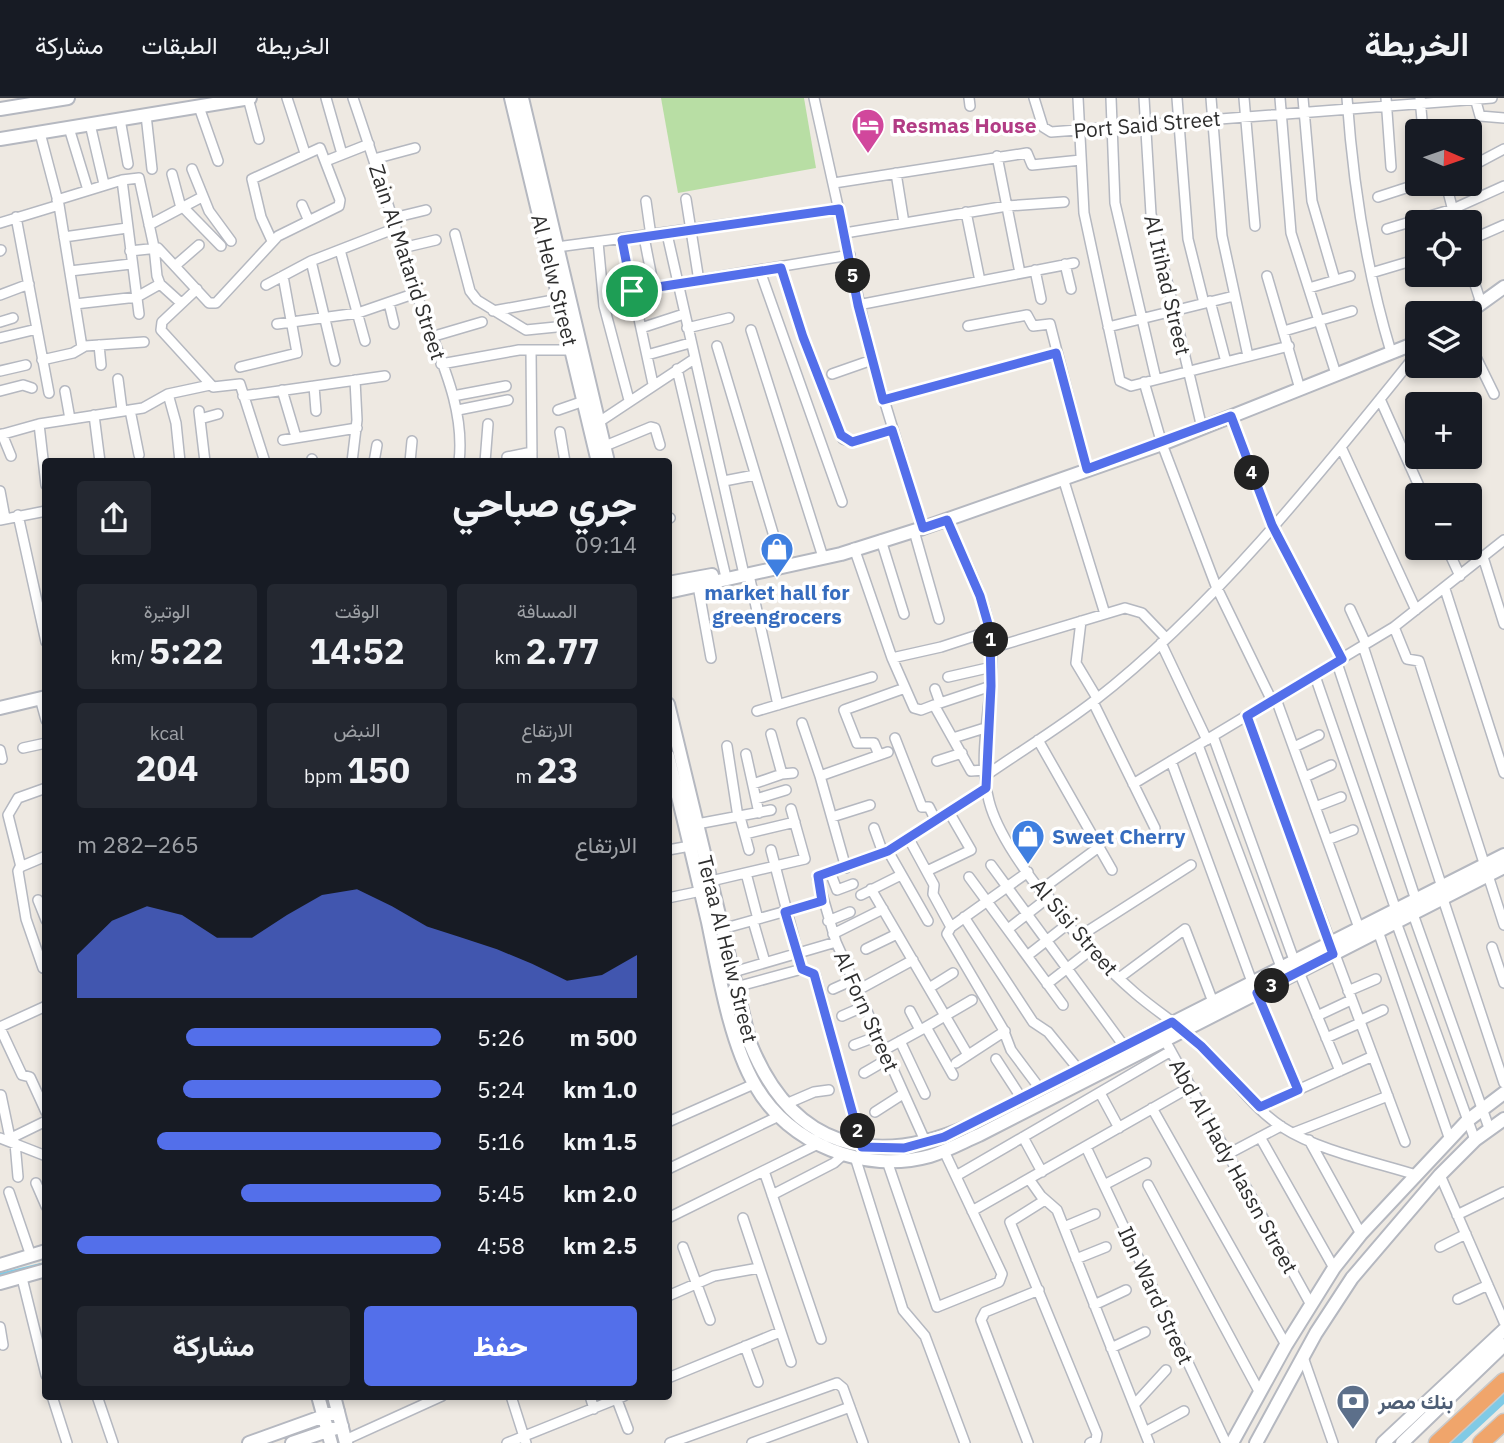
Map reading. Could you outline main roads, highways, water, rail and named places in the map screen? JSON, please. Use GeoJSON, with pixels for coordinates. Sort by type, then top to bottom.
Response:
{"type":"FeatureCollection","features":[{"type":"Feature","properties":{"kind":"highway"},"geometry":{"type":"LineString","coordinates":[[1437,1443],[1504,1381]]}},
{"type":"Feature","properties":{"kind":"highway"},"geometry":{"type":"LineString","coordinates":[[1481,1443],[1504,1422]]}},
{"type":"Feature","properties":{"kind":"water"},"geometry":{"type":"Polygon","coordinates":[[[1504,1373],[1504,1404],[1462,1443],[1428,1443],[1504,1373]]]}},
{"type":"Feature","properties":{"kind":"waterway"},"geometry":{"type":"LineString","coordinates":[[0,1274],[42,1264]]}},
{"type":"Feature","properties":{"kind":"place","name":"Resmas House"},"geometry":{"type":"Point","coordinates":[868,155]}},
{"type":"Feature","properties":{"kind":"place","name":"market hall for greengrocers"},"geometry":{"type":"Point","coordinates":[777,579]}},
{"type":"Feature","properties":{"kind":"place","name":"Sweet Cherry"},"geometry":{"type":"Point","coordinates":[1028,866]}},
{"type":"Feature","properties":{"kind":"place","name":"بنك مصر"},"geometry":{"type":"Point","coordinates":[1353,1431]}}]}
